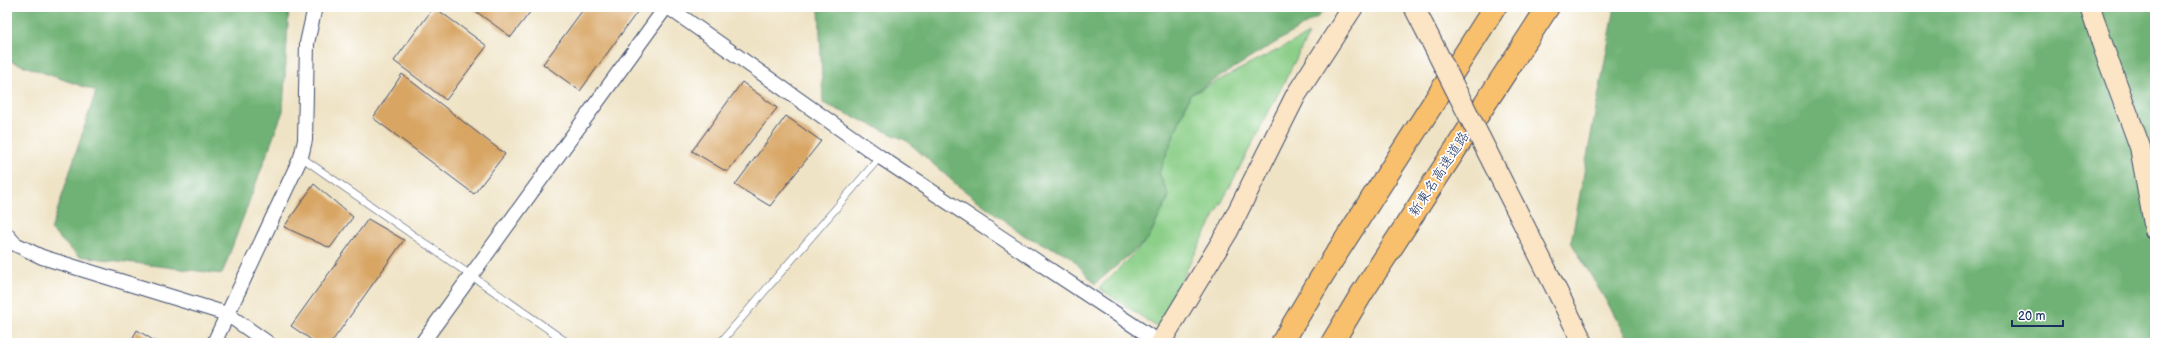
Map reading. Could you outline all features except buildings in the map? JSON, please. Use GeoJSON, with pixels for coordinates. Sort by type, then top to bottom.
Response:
{"type":"FeatureCollection","features":[{"type":"Feature","properties":{"kind":"highway"},"geometry":{"type":"LineString","coordinates":[[1282,343],[1326,269],[1495,7]]}},
{"type":"Feature","properties":{"kind":"highway","name":"新東名高速道路"},"geometry":{"type":"LineString","coordinates":[[1332,343],[1362,293],[1548,7]]}},
{"type":"Feature","properties":{"kind":"street"},"geometry":{"type":"LineString","coordinates":[[214,343],[301,157],[305,140],[307,43],[315,7]]}},
{"type":"Feature","properties":{"kind":"street"},"geometry":{"type":"LineString","coordinates":[[422,343],[667,7],[880,157],[1160,343],[1228,231],[1296,95],[1353,7]]}},
{"type":"Feature","properties":{"kind":"street"},"geometry":{"type":"LineString","coordinates":[[1414,7],[1583,343]]}},
{"type":"Feature","properties":{"kind":"street"},"geometry":{"type":"LineString","coordinates":[[2090,7],[2140,147],[2155,230]]}},
{"type":"Feature","properties":{"kind":"street"},"geometry":{"type":"LineString","coordinates":[[7,235],[15,244],[42,257],[227,314],[268,343]]}},
{"type":"Feature","properties":{"kind":"lane"},"geometry":{"type":"LineString","coordinates":[[301,157],[568,343]]}},
{"type":"Feature","properties":{"kind":"lane"},"geometry":{"type":"LineString","coordinates":[[720,343],[880,157]]}},
{"type":"Feature","properties":{"kind":"green space"},"geometry":{"type":"Polygon","coordinates":[[[7,7],[289,7],[283,111],[222,274],[78,256],[51,230],[96,91],[7,60],[7,7]]]}},
{"type":"Feature","properties":{"kind":"green space"},"geometry":{"type":"Polygon","coordinates":[[[816,7],[1325,7],[1319,16],[1190,95],[1159,173],[1169,196],[1148,239],[1095,284],[1069,255],[1025,236],[957,185],[907,141],[823,103],[819,10],[816,7]]]}},
{"type":"Feature","properties":{"kind":"green space"},"geometry":{"type":"Polygon","coordinates":[[[1615,7],[2155,7],[2155,343],[1631,343],[1571,242],[1615,7]]]}},
{"type":"Feature","properties":{"kind":"green space"},"geometry":{"type":"Polygon","coordinates":[[[1309,34],[1157,327],[1099,288],[1148,239],[1169,197],[1159,173],[1190,95],[1309,34]]]}}]}
